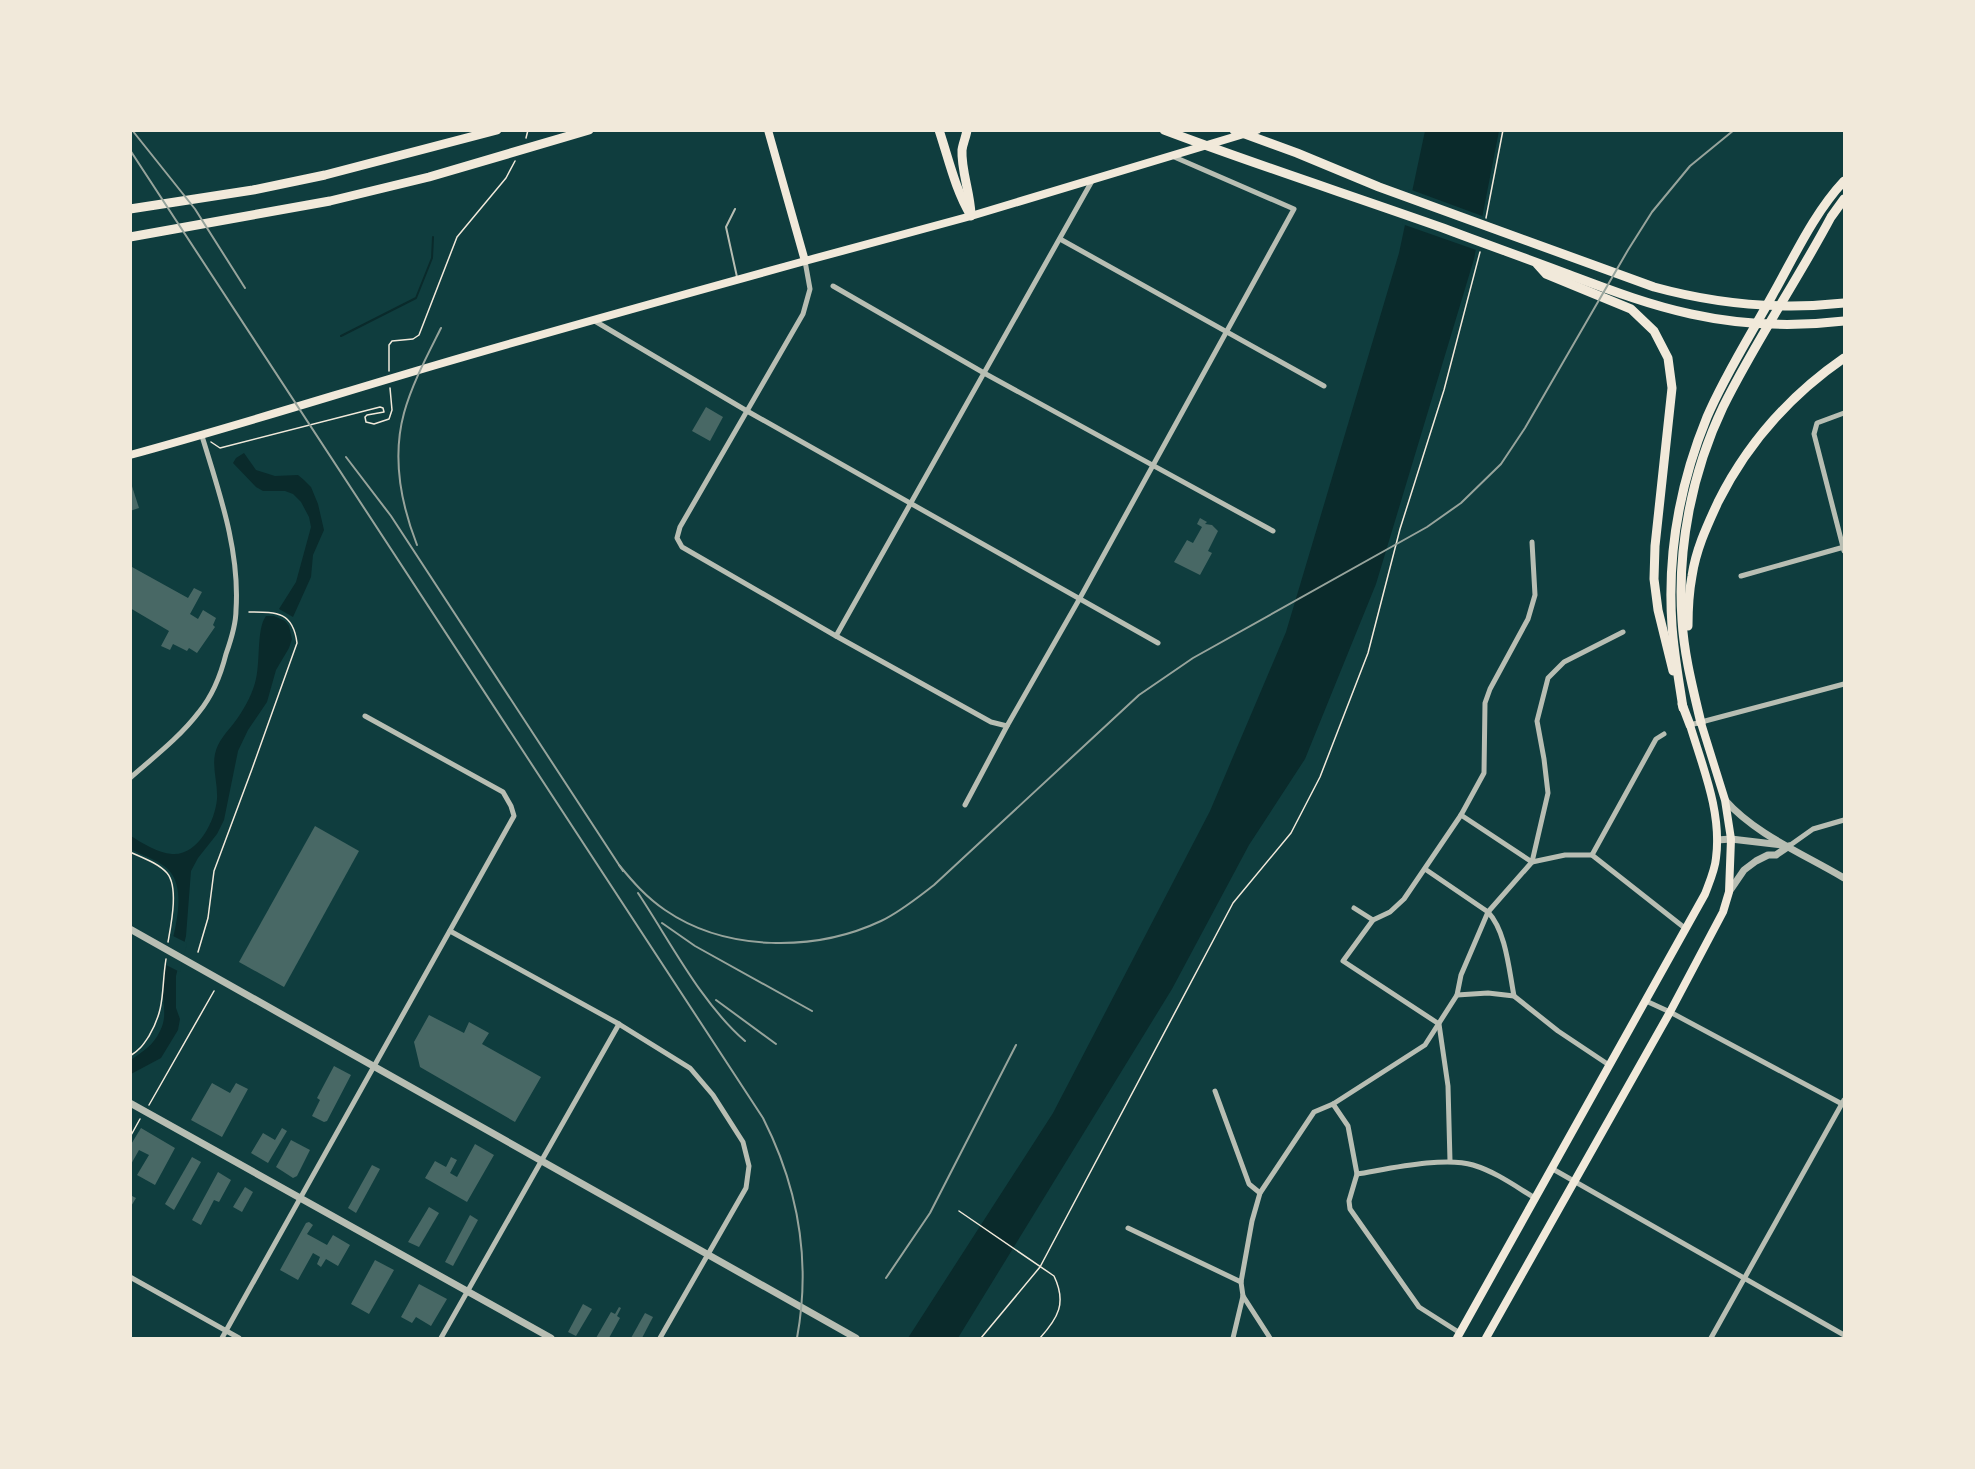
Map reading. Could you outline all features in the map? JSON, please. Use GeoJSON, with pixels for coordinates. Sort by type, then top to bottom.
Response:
{"type":"FeatureCollection","features":[{"type":"Feature","properties":{"kind":"highway"},"geometry":{"type":"LineString","coordinates":[[130,209],[253,190],[325,175],[497,130]]}},
{"type":"Feature","properties":{"kind":"highway"},"geometry":{"type":"LineString","coordinates":[[130,237],[330,201],[429,177],[589,130]]}},
{"type":"Feature","properties":{"kind":"highway"},"geometry":{"type":"LineString","coordinates":[[939,130],[953,178],[971,216]]}},
{"type":"Feature","properties":{"kind":"highway"},"geometry":{"type":"LineString","coordinates":[[968,130],[962,148],[971,216]]}},
{"type":"Feature","properties":{"kind":"highway"},"geometry":{"type":"LineString","coordinates":[[1164,130],[1256,165],[1375,204],[1626,296],[1693,315],[1763,324],[1845,321]]}},
{"type":"Feature","properties":{"kind":"highway"},"geometry":{"type":"LineString","coordinates":[[1234,130],[1297,153],[1378,187],[1632,280],[1699,298],[1768,306],[1845,303]]}},
{"type":"Feature","properties":{"kind":"highway"},"geometry":{"type":"LineString","coordinates":[[1683,708],[1674,648],[1671,601],[1673,554],[1679,508],[1691,461],[1718,393],[1821,210],[1845,180]]}},
{"type":"Feature","properties":{"kind":"highway"},"geometry":{"type":"LineString","coordinates":[[1701,723],[1687,659],[1682,620],[1682,575],[1690,508],[1701,465],[1715,425],[1732,391],[1831,217],[1845,199]]}},
{"type":"Feature","properties":{"kind":"highway"},"geometry":{"type":"LineString","coordinates":[[1536,262],[1546,274],[1622,304],[1640,315],[1654,330],[1668,358],[1672,388],[1655,546],[1654,579],[1666,649],[1690,726]]}},
{"type":"Feature","properties":{"kind":"highway"},"geometry":{"type":"LineString","coordinates":[[1687,659],[1689,590],[1695,562],[1708,522],[1729,481],[1751,446],[1775,417],[1811,382],[1845,358]]}},
{"type":"Feature","properties":{"kind":"main road"},"geometry":{"type":"LineString","coordinates":[[768,130],[805,261]]}},
{"type":"Feature","properties":{"kind":"main road"},"geometry":{"type":"LineString","coordinates":[[130,455],[202,436],[593,320],[971,216],[1257,130]]}},
{"type":"Feature","properties":{"kind":"main road"},"geometry":{"type":"LineString","coordinates":[[1486,1338],[1670,1011],[1723,912],[1729,892],[1731,839],[1725,800],[1701,723]]}},
{"type":"Feature","properties":{"kind":"main road"},"geometry":{"type":"LineString","coordinates":[[1460,1337],[1551,1168],[1705,894],[1716,861],[1714,806],[1690,726]]}},
{"type":"Feature","properties":{"kind":"street"},"geometry":{"type":"LineString","coordinates":[[965,805],[1294,209],[1172,156]]}},
{"type":"Feature","properties":{"kind":"street"},"geometry":{"type":"LineString","coordinates":[[836,636],[1092,181]]}},
{"type":"Feature","properties":{"kind":"street"},"geometry":{"type":"LineString","coordinates":[[1060,238],[1324,386]]}},
{"type":"Feature","properties":{"kind":"street"},"geometry":{"type":"LineString","coordinates":[[805,261],[810,283],[807,305],[680,527],[677,538],[682,547],[836,636],[991,722],[1007,726]]}},
{"type":"Feature","properties":{"kind":"street"},"geometry":{"type":"LineString","coordinates":[[833,286],[984,373],[1273,531]]}},
{"type":"Feature","properties":{"kind":"street"},"geometry":{"type":"LineString","coordinates":[[593,320],[747,411],[1158,643]]}},
{"type":"Feature","properties":{"kind":"street"},"geometry":{"type":"LineString","coordinates":[[1741,576],[1844,549],[1815,434],[1817,423],[1845,413]]}},
{"type":"Feature","properties":{"kind":"street"},"geometry":{"type":"LineString","coordinates":[[130,778],[175,738],[200,711],[220,677],[233,630],[237,579],[234,557],[202,436]]}},
{"type":"Feature","properties":{"kind":"street"},"geometry":{"type":"LineString","coordinates":[[1450,1161],[1448,1086],[1439,1024],[1343,961],[1373,920],[1390,912],[1404,899],[1461,815],[1484,773],[1485,703],[1490,689],[1528,619],[1535,595],[1532,542]]}},
{"type":"Feature","properties":{"kind":"street"},"geometry":{"type":"LineString","coordinates":[[1233,1338],[1243,1296],[1241,1282],[1252,1221],[1260,1194],[1314,1112],[1333,1104],[1425,1045],[1439,1024],[1457,995],[1461,975],[1488,912],[1533,862],[1548,793],[1537,721],[1548,678],[1564,662],[1623,632]]}},
{"type":"Feature","properties":{"kind":"street"},"geometry":{"type":"LineString","coordinates":[[1690,726],[1845,684]]}},
{"type":"Feature","properties":{"kind":"street"},"geometry":{"type":"LineString","coordinates":[[222,1338],[514,816],[503,792],[365,716]]}},
{"type":"Feature","properties":{"kind":"street"},"geometry":{"type":"LineString","coordinates":[[1592,855],[1656,740],[1664,734]]}},
{"type":"Feature","properties":{"kind":"street"},"geometry":{"type":"LineString","coordinates":[[1725,800],[1740,816],[1845,878]]}},
{"type":"Feature","properties":{"kind":"street"},"geometry":{"type":"LineString","coordinates":[[1461,815],[1533,862],[1565,855],[1592,855],[1686,929]]}},
{"type":"Feature","properties":{"kind":"street"},"geometry":{"type":"LineString","coordinates":[[1729,892],[1744,870],[1752,864],[1768,855],[1776,855],[1813,829],[1845,820]]}},
{"type":"Feature","properties":{"kind":"street"},"geometry":{"type":"LineString","coordinates":[[1717,840],[1731,839],[1789,846]]}},
{"type":"Feature","properties":{"kind":"street"},"geometry":{"type":"LineString","coordinates":[[1425,869],[1488,912],[1496,922],[1514,996]]}},
{"type":"Feature","properties":{"kind":"street"},"geometry":{"type":"LineString","coordinates":[[1354,908],[1373,920]]}},
{"type":"Feature","properties":{"kind":"street"},"geometry":{"type":"LineString","coordinates":[[130,929],[856,1338]]}},
{"type":"Feature","properties":{"kind":"street"},"geometry":{"type":"LineString","coordinates":[[450,931],[619,1024],[690,1068],[713,1095],[743,1142],[749,1166],[746,1188],[660,1338]]}},
{"type":"Feature","properties":{"kind":"street"},"geometry":{"type":"LineString","coordinates":[[1457,995],[1488,993],[1514,996],[1558,1031],[1609,1065]]}},
{"type":"Feature","properties":{"kind":"street"},"geometry":{"type":"LineString","coordinates":[[1646,1001],[1670,1011],[1844,1103],[1711,1338]]}},
{"type":"Feature","properties":{"kind":"street"},"geometry":{"type":"LineString","coordinates":[[441,1338],[619,1024]]}},
{"type":"Feature","properties":{"kind":"street"},"geometry":{"type":"LineString","coordinates":[[1215,1091],[1249,1184],[1260,1194]]}},
{"type":"Feature","properties":{"kind":"street"},"geometry":{"type":"LineString","coordinates":[[130,1103],[550,1338]]}},
{"type":"Feature","properties":{"kind":"street"},"geometry":{"type":"LineString","coordinates":[[1333,1104],[1348,1126],[1357,1174],[1349,1201],[1350,1209],[1419,1307],[1460,1337]]}},
{"type":"Feature","properties":{"kind":"street"},"geometry":{"type":"LineString","coordinates":[[1357,1174],[1450,1161],[1472,1164],[1496,1174],[1535,1198]]}},
{"type":"Feature","properties":{"kind":"street"},"geometry":{"type":"LineString","coordinates":[[1551,1168],[1845,1335]]}},
{"type":"Feature","properties":{"kind":"street"},"geometry":{"type":"LineString","coordinates":[[1128,1228],[1241,1282]]}},
{"type":"Feature","properties":{"kind":"street"},"geometry":{"type":"LineString","coordinates":[[130,1277],[239,1338]]}},
{"type":"Feature","properties":{"kind":"street"},"geometry":{"type":"LineString","coordinates":[[1243,1296],[1270,1338]]}},
{"type":"Feature","properties":{"kind":"lane"},"geometry":{"type":"LineString","coordinates":[[735,209],[726,227],[738,280]]}},
{"type":"Feature","properties":{"kind":"path"},"geometry":{"type":"LineString","coordinates":[[526,139],[528,130]]}},
{"type":"Feature","properties":{"kind":"path"},"geometry":{"type":"LineString","coordinates":[[1486,218],[1503,130]]}},
{"type":"Feature","properties":{"kind":"path"},"geometry":{"type":"LineString","coordinates":[[388,350],[392,341],[413,339],[419,335],[457,237],[506,178],[516,159]]}},
{"type":"Feature","properties":{"kind":"path"},"geometry":{"type":"LineString","coordinates":[[981,1338],[1040,1267],[1233,903],[1291,833],[1320,777],[1368,653],[1400,529],[1444,390],[1480,251]]}},
{"type":"Feature","properties":{"kind":"path"},"geometry":{"type":"LineString","coordinates":[[202,436],[220,448],[383,408],[382,414],[365,417],[366,422],[374,424],[389,419],[392,410]]}},
{"type":"Feature","properties":{"kind":"path"},"geometry":{"type":"LineString","coordinates":[[198,952],[208,918],[214,871],[297,643],[295,630],[288,618],[272,612],[249,612]]}},
{"type":"Feature","properties":{"kind":"path"},"geometry":{"type":"LineString","coordinates":[[130,1137],[143,1110],[214,992]]}},
{"type":"Feature","properties":{"kind":"path"},"geometry":{"type":"LineString","coordinates":[[959,1211],[1053,1276],[1060,1289],[1059,1310],[1053,1323],[1040,1338]]}},
{"type":"Feature","properties":{"kind":"water"},"geometry":{"type":"Polygon","coordinates":[[[1425,131],[1499,131],[1474,259],[1376,584],[1305,759],[1249,845],[1172,989],[958,1338],[908,1338],[1053,1113],[1210,811],[1286,632],[1399,253],[1425,131]]]}},
{"type":"Feature","properties":{"kind":"water"},"geometry":{"type":"Polygon","coordinates":[[[244,453],[256,470],[275,476],[298,475],[311,487],[318,504],[324,530],[313,555],[311,577],[293,617],[279,609],[296,582],[311,527],[309,517],[301,502],[293,494],[285,491],[263,491],[256,487],[233,463],[244,453]]]}},
{"type":"Feature","properties":{"kind":"water"},"geometry":{"type":"Polygon","coordinates":[[[266,616],[274,616],[285,621],[289,626],[292,639],[276,670],[267,702],[248,730],[238,751],[224,820],[191,871],[186,936],[176,976],[176,1008],[180,1019],[178,1030],[161,1058],[131,1074],[131,1060],[151,1044],[162,1025],[163,986],[175,930],[178,901],[173,876],[160,863],[131,849],[131,836],[156,850],[172,854],[190,849],[204,836],[216,808],[217,788],[214,765],[216,749],[249,699],[257,675],[261,629],[266,616]]]}},
{"type":"Feature","properties":{"kind":"pier"},"geometry":{"type":"Polygon","coordinates":[[[1409,189],[1485,217],[1479,251],[1402,224],[1409,189]]]}},
{"type":"Feature","properties":{"kind":"pier"},"geometry":{"type":"Polygon","coordinates":[[[171,935],[187,943],[180,972],[164,964],[171,935]]]}},
{"type":"Feature","properties":{"kind":"building"},"geometry":{"type":"Polygon","coordinates":[[[706,407],[723,417],[710,441],[692,431],[706,407]]]}},
{"type":"Feature","properties":{"kind":"building"},"geometry":{"type":"Polygon","coordinates":[[[130,480],[139,508],[130,511],[130,480]]]}},
{"type":"Feature","properties":{"kind":"building"},"geometry":{"type":"Polygon","coordinates":[[[1200,518],[1207,522],[1205,524],[1212,525],[1218,531],[1208,551],[1212,553],[1200,575],[1174,562],[1187,540],[1193,543],[1202,527],[1197,524],[1200,518]]]}},
{"type":"Feature","properties":{"kind":"building"},"geometry":{"type":"Polygon","coordinates":[[[132,567],[188,598],[194,588],[202,592],[190,614],[198,619],[203,610],[216,618],[213,625],[215,627],[197,653],[189,648],[187,651],[173,644],[170,650],[161,646],[169,631],[130,608],[132,567]]]}},
{"type":"Feature","properties":{"kind":"building"},"geometry":{"type":"Polygon","coordinates":[[[315,826],[359,851],[284,987],[239,962],[315,826]]]}},
{"type":"Feature","properties":{"kind":"building"},"geometry":{"type":"Polygon","coordinates":[[[429,1015],[464,1033],[469,1022],[489,1033],[482,1044],[541,1077],[515,1122],[420,1067],[414,1042],[429,1015]]]}},
{"type":"Feature","properties":{"kind":"building"},"geometry":{"type":"Polygon","coordinates":[[[334,1066],[351,1075],[327,1121],[324,1122],[312,1116],[320,1100],[317,1098],[334,1066]]]}},
{"type":"Feature","properties":{"kind":"building"},"geometry":{"type":"Polygon","coordinates":[[[212,1083],[230,1093],[236,1083],[248,1089],[222,1137],[191,1120],[212,1083]]]}},
{"type":"Feature","properties":{"kind":"building"},"geometry":{"type":"Polygon","coordinates":[[[141,1128],[175,1148],[155,1185],[137,1175],[149,1155],[139,1150],[130,1166],[130,1146],[141,1128]]]}},
{"type":"Feature","properties":{"kind":"building"},"geometry":{"type":"Polygon","coordinates":[[[282,1128],[287,1131],[268,1163],[251,1153],[263,1133],[275,1140],[282,1128]]]}},
{"type":"Feature","properties":{"kind":"building"},"geometry":{"type":"Polygon","coordinates":[[[291,1140],[310,1150],[297,1176],[293,1178],[276,1167],[291,1140]]]}},
{"type":"Feature","properties":{"kind":"building"},"geometry":{"type":"Polygon","coordinates":[[[475,1144],[494,1155],[467,1202],[425,1178],[435,1161],[446,1167],[451,1157],[457,1160],[450,1173],[457,1177],[475,1144]]]}},
{"type":"Feature","properties":{"kind":"building"},"geometry":{"type":"Polygon","coordinates":[[[192,1157],[201,1162],[174,1210],[165,1204],[192,1157]]]}},
{"type":"Feature","properties":{"kind":"building"},"geometry":{"type":"Polygon","coordinates":[[[372,1165],[380,1169],[356,1213],[348,1208],[372,1165]]]}},
{"type":"Feature","properties":{"kind":"building"},"geometry":{"type":"Polygon","coordinates":[[[218,1172],[231,1180],[219,1202],[214,1200],[201,1225],[192,1220],[218,1172]]]}},
{"type":"Feature","properties":{"kind":"building"},"geometry":{"type":"Polygon","coordinates":[[[245,1187],[253,1192],[242,1212],[233,1207],[245,1187]]]}},
{"type":"Feature","properties":{"kind":"building"},"geometry":{"type":"Polygon","coordinates":[[[130,1195],[136,1198],[130,1208],[130,1195]]]}},
{"type":"Feature","properties":{"kind":"building"},"geometry":{"type":"Polygon","coordinates":[[[429,1207],[439,1213],[419,1247],[408,1242],[429,1207]]]}},
{"type":"Feature","properties":{"kind":"building"},"geometry":{"type":"Polygon","coordinates":[[[470,1215],[478,1220],[453,1266],[445,1262],[470,1215]]]}},
{"type":"Feature","properties":{"kind":"building"},"geometry":{"type":"Polygon","coordinates":[[[306,1223],[313,1225],[307,1234],[327,1245],[333,1235],[350,1245],[338,1266],[326,1259],[321,1267],[317,1264],[320,1257],[313,1253],[298,1280],[280,1270],[306,1223]]]}},
{"type":"Feature","properties":{"kind":"building"},"geometry":{"type":"Polygon","coordinates":[[[375,1260],[394,1270],[369,1314],[351,1304],[375,1260]]]}},
{"type":"Feature","properties":{"kind":"building"},"geometry":{"type":"Polygon","coordinates":[[[419,1284],[447,1299],[431,1326],[416,1317],[412,1323],[401,1317],[419,1284]]]}},
{"type":"Feature","properties":{"kind":"building"},"geometry":{"type":"Polygon","coordinates":[[[583,1304],[592,1309],[576,1336],[568,1332],[583,1304]]]}},
{"type":"Feature","properties":{"kind":"building"},"geometry":{"type":"Polygon","coordinates":[[[619,1307],[621,1308],[617,1316],[620,1318],[609,1338],[596,1338],[611,1312],[615,1314],[619,1307]]]}},
{"type":"Feature","properties":{"kind":"building"},"geometry":{"type":"Polygon","coordinates":[[[645,1313],[653,1317],[642,1338],[631,1338],[645,1313]]]}},
{"type":"Feature","properties":{"kind":"waterway"},"geometry":{"type":"LineString","coordinates":[[341,336],[416,298],[432,258],[433,237]]}},
{"type":"Feature","properties":{"kind":"railway"},"geometry":{"type":"LineString","coordinates":[[132,130],[195,209],[245,288]]}},
{"type":"Feature","properties":{"kind":"railway"},"geometry":{"type":"LineString","coordinates":[[619,865],[640,889],[665,910],[689,924],[715,934],[743,940],[771,943],[828,938],[881,921],[902,909],[934,885],[1139,695],[1193,658],[1427,527],[1461,503],[1501,464],[1525,428],[1652,212],[1690,166],[1734,130]]}},
{"type":"Feature","properties":{"kind":"railway"},"geometry":{"type":"LineString","coordinates":[[130,150],[763,1118],[785,1171],[798,1225],[803,1281],[797,1338]]}},
{"type":"Feature","properties":{"kind":"railway"},"geometry":{"type":"LineString","coordinates":[[417,545],[400,480],[400,430],[411,391],[441,328]]}},
{"type":"Feature","properties":{"kind":"railway"},"geometry":{"type":"LineString","coordinates":[[346,457],[391,516],[623,871]]}},
{"type":"Feature","properties":{"kind":"railway"},"geometry":{"type":"LineString","coordinates":[[638,893],[700,990],[714,1009],[745,1041]]}},
{"type":"Feature","properties":{"kind":"railway"},"geometry":{"type":"LineString","coordinates":[[662,923],[695,946],[812,1011]]}},
{"type":"Feature","properties":{"kind":"railway"},"geometry":{"type":"LineString","coordinates":[[716,1000],[776,1044]]}},
{"type":"Feature","properties":{"kind":"railway"},"geometry":{"type":"LineString","coordinates":[[886,1278],[930,1213],[1016,1045]]}}]}
